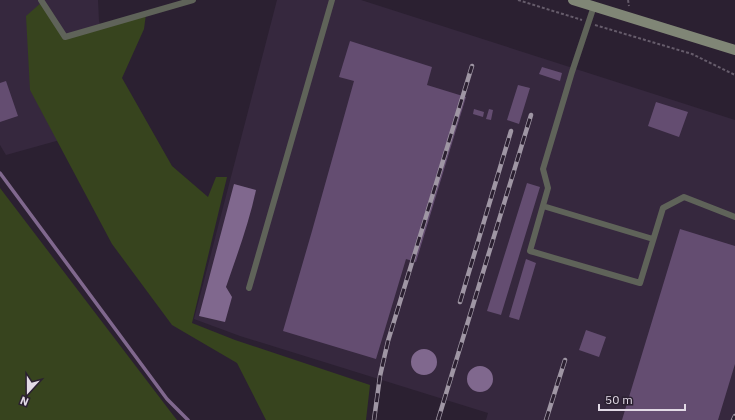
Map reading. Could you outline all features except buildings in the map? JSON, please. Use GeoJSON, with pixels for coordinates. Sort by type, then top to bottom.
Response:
{"type":"FeatureCollection","features":[{"type":"Feature","properties":{"kind":"main road"},"geometry":{"type":"LineString","coordinates":[[573,0],[735,50]]}},
{"type":"Feature","properties":{"kind":"lane"},"geometry":{"type":"LineString","coordinates":[[41,0],[65,37],[193,0]]}},
{"type":"Feature","properties":{"kind":"lane"},"geometry":{"type":"LineString","coordinates":[[249,288],[332,0]]}},
{"type":"Feature","properties":{"kind":"lane"},"geometry":{"type":"LineString","coordinates":[[594,6],[543,169],[548,188],[530,251],[640,283],[663,208],[684,197],[735,217]]}},
{"type":"Feature","properties":{"kind":"lane"},"geometry":{"type":"LineString","coordinates":[[543,206],[653,239]]}},
{"type":"Feature","properties":{"kind":"path"},"geometry":{"type":"LineString","coordinates":[[518,0],[692,54],[735,75]]}},
{"type":"Feature","properties":{"kind":"path"},"geometry":{"type":"LineString","coordinates":[[628,0],[628,5]]}},
{"type":"Feature","properties":{"kind":"shaded area"},"geometry":{"type":"Polygon","coordinates":[[[0,0],[98,0],[99,21],[128,121],[6,155],[0,145],[0,0]]]}},
{"type":"Feature","properties":{"kind":"shaded area"},"geometry":{"type":"Polygon","coordinates":[[[277,0],[361,0],[735,120],[735,420],[486,420],[488,413],[240,336],[194,319],[277,0]]]}},
{"type":"Feature","properties":{"kind":"shaded area"},"geometry":{"type":"Polygon","coordinates":[[[234,184],[256,190],[246,227],[226,287],[232,297],[225,322],[199,316],[234,184]]]}},
{"type":"Feature","properties":{"kind":"shaded area"},"geometry":{"type":"Polygon","coordinates":[[[424,349],[433,353],[437,362],[433,371],[424,375],[415,371],[411,362],[415,353],[424,349]]]}},
{"type":"Feature","properties":{"kind":"shaded area"},"geometry":{"type":"Polygon","coordinates":[[[480,366],[489,370],[493,379],[489,388],[480,392],[471,388],[467,379],[471,370],[480,366]]]}},
{"type":"Feature","properties":{"kind":"green space"},"geometry":{"type":"Polygon","coordinates":[[[42,2],[65,37],[146,14],[144,29],[122,78],[172,166],[208,197],[216,177],[227,177],[192,323],[235,340],[370,385],[366,420],[266,420],[237,363],[172,325],[112,244],[30,90],[26,16],[42,2]]]}},
{"type":"Feature","properties":{"kind":"green space"},"geometry":{"type":"Polygon","coordinates":[[[0,188],[173,415],[177,420],[0,420],[0,188]]]}},
{"type":"Feature","properties":{"kind":"waterway"},"geometry":{"type":"LineString","coordinates":[[0,173],[167,399],[188,420]]}},
{"type":"Feature","properties":{"kind":"railway"},"geometry":{"type":"LineString","coordinates":[[374,420],[380,376],[388,341],[472,66]]}},
{"type":"Feature","properties":{"kind":"railway"},"geometry":{"type":"LineString","coordinates":[[438,420],[531,115]]}},
{"type":"Feature","properties":{"kind":"railway"},"geometry":{"type":"LineString","coordinates":[[460,302],[511,131]]}},
{"type":"Feature","properties":{"kind":"railway"},"geometry":{"type":"LineString","coordinates":[[546,420],[565,360]]}},
{"type":"Feature","properties":{"kind":"railway"},"geometry":{"type":"LineString","coordinates":[[733,420],[735,416]]}}]}
